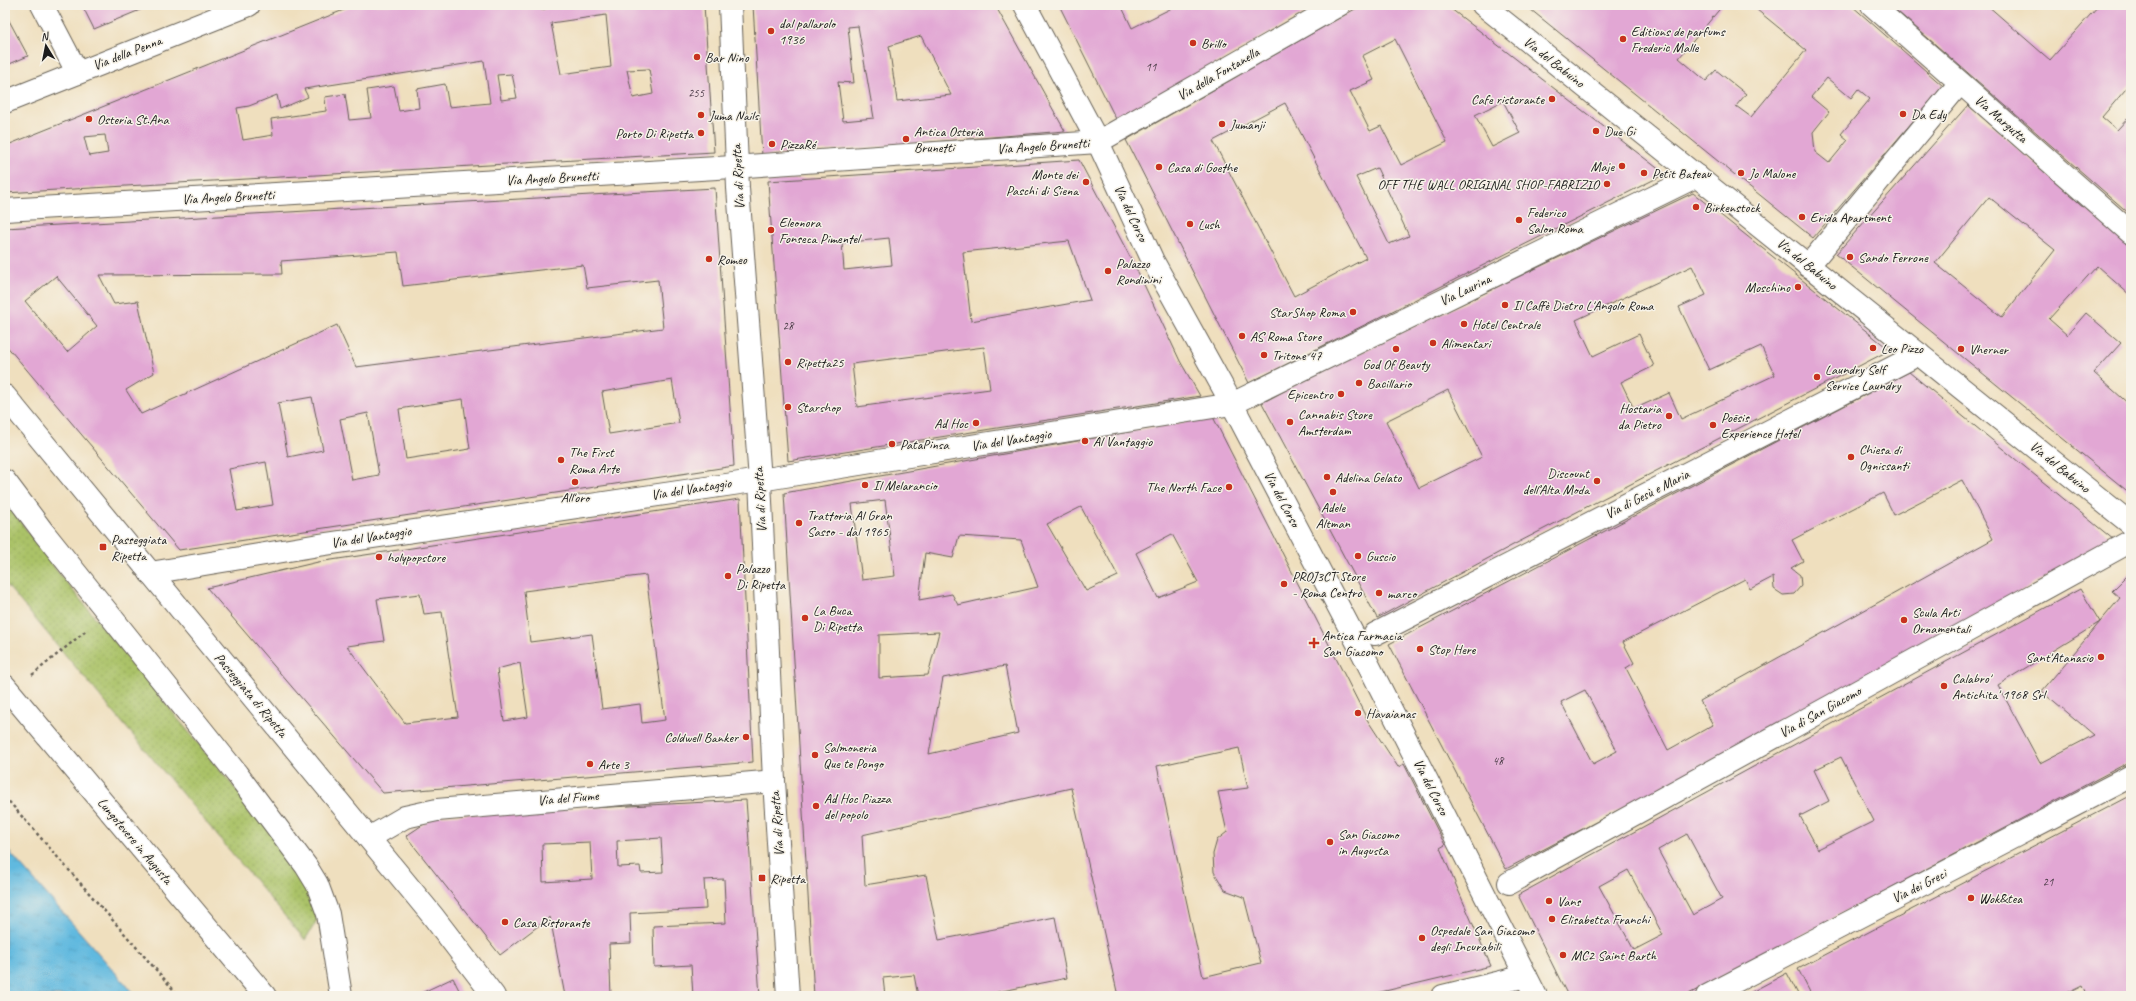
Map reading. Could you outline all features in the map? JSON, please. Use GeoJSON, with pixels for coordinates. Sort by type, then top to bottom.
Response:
{"type":"FeatureCollection","features":[{"type":"Feature","properties":{"kind":"street"},"geometry":{"type":"LineString","coordinates":[[42,5],[77,72]]}},
{"type":"Feature","properties":{"kind":"street","name":"Via della Penna"},"geometry":{"type":"LineString","coordinates":[[5,102],[77,72],[249,5]]}},
{"type":"Feature","properties":{"kind":"street","name":"Via di Ripetta"},"geometry":{"type":"LineString","coordinates":[[730,5],[737,166],[760,480],[774,781],[788,996]]}},
{"type":"Feature","properties":{"kind":"street","name":"Via del Corso"},"geometry":{"type":"LineString","coordinates":[[1025,5],[1098,142],[1154,261],[1232,404],[1354,635],[1536,996]]}},
{"type":"Feature","properties":{"kind":"street","name":"Via della Fontanella"},"geometry":{"type":"LineString","coordinates":[[1098,142],[1339,5]]}},
{"type":"Feature","properties":{"kind":"street","name":"Via del Babuino"},"geometry":{"type":"LineString","coordinates":[[1482,5],[2131,524]]}},
{"type":"Feature","properties":{"kind":"street","name":"Via Margutta"},"geometry":{"type":"LineString","coordinates":[[1872,5],[2131,233]]}},
{"type":"Feature","properties":{"kind":"street"},"geometry":{"type":"LineString","coordinates":[[1808,266],[1960,83]]}},
{"type":"Feature","properties":{"kind":"street","name":"Via Angelo Brunetti"},"geometry":{"type":"LineString","coordinates":[[5,210],[737,166],[1098,142]]}},
{"type":"Feature","properties":{"kind":"street","name":"Via Laurina"},"geometry":{"type":"LineString","coordinates":[[1232,404],[1697,176]]}},
{"type":"Feature","properties":{"kind":"street","name":"Via di Gesù e Maria"},"geometry":{"type":"LineString","coordinates":[[1375,634],[1919,354]]}},
{"type":"Feature","properties":{"kind":"street","name":"Passeggiata di Ripetta"},"geometry":{"type":"LineString","coordinates":[[5,396],[432,915],[494,996]]}},
{"type":"Feature","properties":{"kind":"street","name":"Via del Vantaggio"},"geometry":{"type":"LineString","coordinates":[[150,573],[319,545],[760,480],[1232,404]]}},
{"type":"Feature","properties":{"kind":"street"},"geometry":{"type":"LineString","coordinates":[[5,481],[232,768],[306,866],[317,884],[328,914],[341,996]]}},
{"type":"Feature","properties":{"kind":"street","name":"Via di San Giacomo"},"geometry":{"type":"LineString","coordinates":[[1508,883],[2131,541]]}},
{"type":"Feature","properties":{"kind":"street","name":"Lungotevere in Augusta"},"geometry":{"type":"LineString","coordinates":[[5,686],[265,996]]}},
{"type":"Feature","properties":{"kind":"street","name":"Via dei Greci"},"geometry":{"type":"LineString","coordinates":[[1707,996],[2131,776]]}},
{"type":"Feature","properties":{"kind":"street","name":"Via del Fiume"},"geometry":{"type":"LineString","coordinates":[[368,838],[399,820],[436,810],[774,781]]}},
{"type":"Feature","properties":{"kind":"street"},"geometry":{"type":"LineString","coordinates":[[1443,996],[1526,976]]}},
{"type":"Feature","properties":{"kind":"path"},"geometry":{"type":"LineString","coordinates":[[30,676],[108,612]]}},
{"type":"Feature","properties":{"kind":"path"},"geometry":{"type":"LineString","coordinates":[[5,797],[178,996]]}},
{"type":"Feature","properties":{"kind":"green space"},"geometry":{"type":"Polygon","coordinates":[[[5,501],[57,571],[269,830],[308,884],[319,917],[305,940],[5,583],[5,501]]]}},
{"type":"Feature","properties":{"kind":"water"},"geometry":{"type":"Polygon","coordinates":[[[5,847],[136,996],[5,996],[5,847]]]}},
{"type":"Feature","properties":{"kind":"building"},"geometry":{"type":"Polygon","coordinates":[[[82,5],[152,5],[94,29],[82,5]]]}},
{"type":"Feature","properties":{"kind":"building"},"geometry":{"type":"Polygon","coordinates":[[[356,5],[540,5],[541,10],[558,5],[704,5],[714,152],[5,193],[5,146],[356,5]],[[606,15],[551,23],[561,74],[611,67],[606,15]],[[484,61],[304,89],[308,97],[280,109],[277,95],[249,106],[237,108],[243,140],[273,135],[271,119],[326,111],[325,97],[345,94],[349,120],[371,118],[367,90],[394,86],[399,111],[419,108],[417,89],[445,84],[449,107],[490,103],[484,61]],[[649,69],[627,70],[633,98],[653,94],[649,69]],[[512,74],[497,75],[501,100],[517,98],[512,74]],[[105,135],[84,137],[89,156],[108,153],[105,135]]]}},
{"type":"Feature","properties":{"kind":"building"},"geometry":{"type":"Polygon","coordinates":[[[753,5],[995,5],[1065,131],[762,156],[753,5]],[[858,26],[848,27],[854,83],[838,82],[843,121],[874,118],[858,26]],[[921,36],[889,46],[897,101],[951,95],[921,36]]]}},
{"type":"Feature","properties":{"kind":"building"},"geometry":{"type":"Polygon","coordinates":[[[1059,5],[1121,5],[1132,28],[1174,7],[1173,5],[1317,5],[1117,121],[1059,5]]]}},
{"type":"Feature","properties":{"kind":"building"},"geometry":{"type":"Polygon","coordinates":[[[1362,5],[1446,5],[1665,174],[1249,383],[1126,140],[1362,5]],[[1395,39],[1362,56],[1374,80],[1350,91],[1370,131],[1381,126],[1401,165],[1447,142],[1395,39]],[[1503,101],[1475,115],[1492,147],[1520,133],[1503,101]],[[1285,103],[1213,141],[1294,296],[1366,258],[1285,103]],[[1377,168],[1356,177],[1389,244],[1409,236],[1377,168]]]}},
{"type":"Feature","properties":{"kind":"building"},"geometry":{"type":"Polygon","coordinates":[[[1525,5],[1723,5],[1679,58],[1706,81],[1716,70],[1746,94],[1736,106],[1751,117],[1806,50],[1751,5],[1851,5],[1943,86],[1813,238],[1525,5]],[[1827,78],[1811,97],[1829,112],[1813,132],[1815,152],[1829,163],[1848,140],[1841,134],[1870,99],[1858,89],[1851,98],[1827,78]]]}},
{"type":"Feature","properties":{"kind":"building"},"geometry":{"type":"Polygon","coordinates":[[[1890,5],[1987,5],[2050,60],[2099,5],[2131,5],[2131,83],[2102,117],[2117,130],[2131,115],[2131,215],[1890,5]]]}},
{"type":"Feature","properties":{"kind":"building"},"geometry":{"type":"Polygon","coordinates":[[[5,13],[28,56],[5,66],[5,13]]]}},
{"type":"Feature","properties":{"kind":"building"},"geometry":{"type":"Polygon","coordinates":[[[1968,105],[2131,248],[2131,296],[2097,266],[2049,319],[2067,335],[2086,313],[2121,343],[2094,373],[2131,406],[2131,494],[1836,254],[1968,105]],[[1989,197],[1935,263],[2002,317],[2055,250],[1989,197]]]}},
{"type":"Feature","properties":{"kind":"building"},"geometry":{"type":"Polygon","coordinates":[[[1079,160],[1139,274],[1180,361],[1200,396],[788,461],[768,181],[1079,160]],[[889,238],[842,243],[844,270],[892,265],[889,238]],[[1069,241],[963,252],[971,321],[1090,300],[1069,241]],[[984,347],[852,364],[857,407],[990,389],[984,347]]]}},
{"type":"Feature","properties":{"kind":"building"},"geometry":{"type":"Polygon","coordinates":[[[715,188],[734,466],[179,550],[5,344],[5,228],[715,188]],[[398,252],[281,261],[282,274],[99,275],[114,304],[138,301],[154,373],[126,390],[141,414],[337,325],[356,367],[663,328],[658,280],[587,288],[583,265],[403,286],[398,252]],[[56,276],[25,301],[67,352],[97,326],[56,276]],[[672,380],[602,392],[609,434],[679,423],[672,380]],[[312,397],[278,403],[288,457],[323,450],[312,397]],[[463,399],[399,409],[406,459],[470,449],[463,399]],[[368,413],[340,419],[352,480],[379,475],[368,413]],[[266,462],[229,469],[237,511],[273,505],[266,462]]]}},
{"type":"Feature","properties":{"kind":"building"},"geometry":{"type":"Polygon","coordinates":[[[1693,193],[1890,350],[1513,545],[1377,618],[1262,403],[1312,376],[1693,193]],[[1692,266],[1576,320],[1593,356],[1639,334],[1654,366],[1621,382],[1634,409],[1669,393],[1681,419],[1775,375],[1761,346],[1709,370],[1679,307],[1706,295],[1692,266]],[[1448,390],[1386,421],[1419,488],[1482,457],[1448,390]]]}},
{"type":"Feature","properties":{"kind":"building"},"geometry":{"type":"Polygon","coordinates":[[[1909,372],[2114,540],[1682,777],[1506,869],[1389,644],[1909,372]],[[1962,480],[1894,515],[1883,493],[1792,540],[1803,561],[1791,568],[1800,575],[1801,586],[1794,594],[1783,595],[1774,589],[1773,577],[1750,589],[1745,579],[1623,642],[1634,663],[1626,668],[1668,750],[1713,725],[1700,701],[1993,539],[1962,480]],[[1585,690],[1561,702],[1593,764],[1617,751],[1585,690]]]}},
{"type":"Feature","properties":{"kind":"building"},"geometry":{"type":"Polygon","coordinates":[[[1213,417],[1368,721],[1398,767],[1404,764],[1445,845],[1440,848],[1491,966],[1364,996],[1118,996],[1071,788],[862,835],[865,885],[926,875],[939,940],[1055,917],[1067,978],[978,996],[918,996],[914,975],[883,978],[885,996],[814,996],[784,493],[1213,417]],[[885,500],[852,504],[862,580],[895,576],[885,500]],[[1081,507],[1047,524],[1086,591],[1118,576],[1081,507]],[[1172,534],[1136,553],[1158,598],[1198,582],[1172,534]],[[959,536],[953,558],[925,553],[919,600],[952,594],[958,605],[1038,587],[1021,540],[959,536]],[[939,632],[879,635],[879,678],[928,675],[939,632]],[[1005,666],[943,678],[929,754],[1018,733],[1005,666]],[[1239,748],[1157,766],[1203,977],[1261,963],[1244,897],[1225,890],[1214,872],[1213,854],[1217,840],[1227,832],[1218,792],[1248,788],[1239,748]]]}},
{"type":"Feature","properties":{"kind":"building"},"geometry":{"type":"Polygon","coordinates":[[[740,499],[753,762],[383,793],[207,588],[318,562],[740,499]],[[646,575],[524,591],[530,642],[592,634],[602,709],[640,704],[642,723],[665,720],[646,575]],[[420,594],[377,599],[384,641],[347,646],[405,723],[458,717],[442,612],[424,614],[420,594]],[[520,663],[497,669],[504,721],[528,717],[520,663]]]}},
{"type":"Feature","properties":{"kind":"building"},"geometry":{"type":"Polygon","coordinates":[[[2131,572],[2131,761],[1685,996],[1568,996],[1518,895],[2080,589],[2100,622],[2120,598],[2112,591],[2131,572]],[[2100,622],[1998,685],[2040,763],[2094,735],[2042,691],[2100,622]],[[1841,757],[1814,770],[1829,801],[1800,816],[1818,849],[1874,821],[1841,757]],[[1687,834],[1658,850],[1693,915],[1722,899],[1687,834]],[[1628,870],[1599,886],[1634,950],[1663,935],[1628,870]]]}},
{"type":"Feature","properties":{"kind":"building"},"geometry":{"type":"Polygon","coordinates":[[[2131,795],[2131,996],[2087,996],[2082,985],[2060,996],[1812,996],[1798,969],[2131,795]]]}},
{"type":"Feature","properties":{"kind":"building"},"geometry":{"type":"Polygon","coordinates":[[[746,800],[760,996],[693,996],[691,965],[654,967],[653,926],[726,923],[724,879],[704,880],[706,909],[630,913],[631,943],[609,944],[611,996],[565,996],[550,917],[500,955],[406,836],[436,816],[746,800]],[[661,838],[617,841],[618,867],[640,866],[641,873],[663,872],[661,838]],[[590,842],[542,844],[543,882],[592,879],[590,842]]]}},
{"type":"Feature","properties":{"kind":"building"},"geometry":{"type":"Polygon","coordinates":[[[1787,973],[1799,996],[1744,996],[1787,973]]]}},
{"type":"Feature","properties":{"kind":"building"},"geometry":{"type":"Polygon","coordinates":[[[453,978],[462,996],[415,996],[453,978]]]}},
{"type":"Feature","properties":{"kind":"place","name":"dal pallarolo 1936"},"geometry":{"type":"Point","coordinates":[771,31]}},
{"type":"Feature","properties":{"kind":"place","name":"Editions de parfums Frederic Malle"},"geometry":{"type":"Point","coordinates":[1623,39]}},
{"type":"Feature","properties":{"kind":"place","name":"Brillo"},"geometry":{"type":"Point","coordinates":[1193,43]}},
{"type":"Feature","properties":{"kind":"place","name":"Bar Nino"},"geometry":{"type":"Point","coordinates":[697,57]}},
{"type":"Feature","properties":{"kind":"place","name":"Cafe ristorante"},"geometry":{"type":"Point","coordinates":[1552,99]}},
{"type":"Feature","properties":{"kind":"place","name":"Da Edy"},"geometry":{"type":"Point","coordinates":[1903,114]}},
{"type":"Feature","properties":{"kind":"place","name":"Juma Nails"},"geometry":{"type":"Point","coordinates":[701,115]}},
{"type":"Feature","properties":{"kind":"place","name":"Osteria St.Ana"},"geometry":{"type":"Point","coordinates":[89,119]}},
{"type":"Feature","properties":{"kind":"place","name":"Jumanji"},"geometry":{"type":"Point","coordinates":[1222,124]}},
{"type":"Feature","properties":{"kind":"place","name":"Due Gi"},"geometry":{"type":"Point","coordinates":[1596,131]}},
{"type":"Feature","properties":{"kind":"place","name":"Porto Di Ripetta"},"geometry":{"type":"Point","coordinates":[701,133]}},
{"type":"Feature","properties":{"kind":"place","name":"Antica Osteria Brunetti"},"geometry":{"type":"Point","coordinates":[906,139]}},
{"type":"Feature","properties":{"kind":"place","name":"PizzaRé"},"geometry":{"type":"Point","coordinates":[772,144]}},
{"type":"Feature","properties":{"kind":"place","name":"Maje"},"geometry":{"type":"Point","coordinates":[1622,166]}},
{"type":"Feature","properties":{"kind":"place","name":"Casa di Goethe"},"geometry":{"type":"Point","coordinates":[1159,167]}},
{"type":"Feature","properties":{"kind":"place","name":"Petit Bateau"},"geometry":{"type":"Point","coordinates":[1644,173]}},
{"type":"Feature","properties":{"kind":"place","name":"Jo Malone"},"geometry":{"type":"Point","coordinates":[1741,173]}},
{"type":"Feature","properties":{"kind":"place","name":"Monte dei Paschi di Siena"},"geometry":{"type":"Point","coordinates":[1086,182]}},
{"type":"Feature","properties":{"kind":"place","name":"OFF THE WALL ORIGINAL SHOP-FABRIZIO"},"geometry":{"type":"Point","coordinates":[1607,184]}},
{"type":"Feature","properties":{"kind":"place","name":"Birkenstock"},"geometry":{"type":"Point","coordinates":[1696,207]}},
{"type":"Feature","properties":{"kind":"place","name":"Erida Apartment"},"geometry":{"type":"Point","coordinates":[1802,217]}},
{"type":"Feature","properties":{"kind":"place","name":"Federico Salon Roma"},"geometry":{"type":"Point","coordinates":[1519,220]}},
{"type":"Feature","properties":{"kind":"place","name":"Lush"},"geometry":{"type":"Point","coordinates":[1190,224]}},
{"type":"Feature","properties":{"kind":"place","name":"Eleonora Fonseca Pimentel"},"geometry":{"type":"Point","coordinates":[771,230]}},
{"type":"Feature","properties":{"kind":"place","name":"Sando Ferrone"},"geometry":{"type":"Point","coordinates":[1850,257]}},
{"type":"Feature","properties":{"kind":"place","name":"Romeo"},"geometry":{"type":"Point","coordinates":[709,259]}},
{"type":"Feature","properties":{"kind":"place","name":"Palazzo Rondinini"},"geometry":{"type":"Point","coordinates":[1108,271]}},
{"type":"Feature","properties":{"kind":"place","name":"Moschino"},"geometry":{"type":"Point","coordinates":[1798,287]}},
{"type":"Feature","properties":{"kind":"place","name":"Il Caffè Dietro L'Angolo Roma"},"geometry":{"type":"Point","coordinates":[1505,305]}},
{"type":"Feature","properties":{"kind":"place","name":"StarShop Roma"},"geometry":{"type":"Point","coordinates":[1353,312]}},
{"type":"Feature","properties":{"kind":"place","name":"Hotel Centrale"},"geometry":{"type":"Point","coordinates":[1464,324]}},
{"type":"Feature","properties":{"kind":"place","name":"AS Roma Store"},"geometry":{"type":"Point","coordinates":[1242,336]}},
{"type":"Feature","properties":{"kind":"place","name":"Alimentari"},"geometry":{"type":"Point","coordinates":[1433,343]}},
{"type":"Feature","properties":{"kind":"place","name":"Leo Pizzo"},"geometry":{"type":"Point","coordinates":[1873,348]}},
{"type":"Feature","properties":{"kind":"place","name":"God Of Beauty"},"geometry":{"type":"Point","coordinates":[1396,349]}},
{"type":"Feature","properties":{"kind":"place","name":"Vherner"},"geometry":{"type":"Point","coordinates":[1961,349]}},
{"type":"Feature","properties":{"kind":"place","name":"Tritone 47"},"geometry":{"type":"Point","coordinates":[1264,355]}},
{"type":"Feature","properties":{"kind":"place","name":"Ripetta25"},"geometry":{"type":"Point","coordinates":[788,362]}},
{"type":"Feature","properties":{"kind":"place","name":"Laundry Self Service Laundry"},"geometry":{"type":"Point","coordinates":[1817,377]}},
{"type":"Feature","properties":{"kind":"place","name":"Bacillario"},"geometry":{"type":"Point","coordinates":[1359,383]}},
{"type":"Feature","properties":{"kind":"place","name":"Epicentro"},"geometry":{"type":"Point","coordinates":[1341,394]}},
{"type":"Feature","properties":{"kind":"place","name":"Starshop"},"geometry":{"type":"Point","coordinates":[788,407]}},
{"type":"Feature","properties":{"kind":"place","name":"Hostaria da Pietro"},"geometry":{"type":"Point","coordinates":[1669,416]}},
{"type":"Feature","properties":{"kind":"place","name":"Cannabis Store Amsterdam"},"geometry":{"type":"Point","coordinates":[1290,422]}},
{"type":"Feature","properties":{"kind":"place","name":"Ad Hoc"},"geometry":{"type":"Point","coordinates":[976,423]}},
{"type":"Feature","properties":{"kind":"place","name":"Poēsis Experience Hotel"},"geometry":{"type":"Point","coordinates":[1713,425]}},
{"type":"Feature","properties":{"kind":"place","name":"Al Vantaggio"},"geometry":{"type":"Point","coordinates":[1085,441]}},
{"type":"Feature","properties":{"kind":"place","name":"PataPinsa"},"geometry":{"type":"Point","coordinates":[892,444]}},
{"type":"Feature","properties":{"kind":"place","name":"Chiesa di Ognissanti"},"geometry":{"type":"Point","coordinates":[1851,457]}},
{"type":"Feature","properties":{"kind":"place","name":"The First Roma Arte"},"geometry":{"type":"Point","coordinates":[561,460]}},
{"type":"Feature","properties":{"kind":"place","name":"Adelina Gelato"},"geometry":{"type":"Point","coordinates":[1327,477]}},
{"type":"Feature","properties":{"kind":"place","name":"Discount dell’Alta Moda"},"geometry":{"type":"Point","coordinates":[1597,481]}},
{"type":"Feature","properties":{"kind":"place","name":"All'oro"},"geometry":{"type":"Point","coordinates":[575,482]}},
{"type":"Feature","properties":{"kind":"place","name":"Il Melarancio"},"geometry":{"type":"Point","coordinates":[865,485]}},
{"type":"Feature","properties":{"kind":"place","name":"The North Face"},"geometry":{"type":"Point","coordinates":[1229,487]}},
{"type":"Feature","properties":{"kind":"place","name":"Adele Altman"},"geometry":{"type":"Point","coordinates":[1333,492]}},
{"type":"Feature","properties":{"kind":"place","name":"Trattoria Al Gran Sasso - dal 1965"},"geometry":{"type":"Point","coordinates":[799,523]}},
{"type":"Feature","properties":{"kind":"place","name":"Passeggiata Ripetta"},"geometry":{"type":"Point","coordinates":[103,547]}},
{"type":"Feature","properties":{"kind":"place","name":"Guscio"},"geometry":{"type":"Point","coordinates":[1358,556]}},
{"type":"Feature","properties":{"kind":"place","name":"holypopstore"},"geometry":{"type":"Point","coordinates":[379,557]}},
{"type":"Feature","properties":{"kind":"place","name":"Palazzo Di Ripetta"},"geometry":{"type":"Point","coordinates":[728,576]}},
{"type":"Feature","properties":{"kind":"place","name":"PROJ3CT Store - Roma Centro"},"geometry":{"type":"Point","coordinates":[1284,584]}},
{"type":"Feature","properties":{"kind":"place","name":"marco"},"geometry":{"type":"Point","coordinates":[1379,593]}},
{"type":"Feature","properties":{"kind":"place","name":"La Buca Di Ripetta"},"geometry":{"type":"Point","coordinates":[805,618]}},
{"type":"Feature","properties":{"kind":"place","name":"Scula Arti Ornamentali"},"geometry":{"type":"Point","coordinates":[1904,620]}},
{"type":"Feature","properties":{"kind":"place","name":"Antica Farmacia San Giacomo"},"geometry":{"type":"Point","coordinates":[1314,643]}},
{"type":"Feature","properties":{"kind":"place","name":"Stop Here"},"geometry":{"type":"Point","coordinates":[1420,649]}},
{"type":"Feature","properties":{"kind":"place","name":"Sant'Atanasio"},"geometry":{"type":"Point","coordinates":[2101,657]}},
{"type":"Feature","properties":{"kind":"place","name":"Calabro' Antichita' 1968 Srl"},"geometry":{"type":"Point","coordinates":[1944,686]}},
{"type":"Feature","properties":{"kind":"place","name":"Havaianas"},"geometry":{"type":"Point","coordinates":[1358,713]}},
{"type":"Feature","properties":{"kind":"place","name":"Coldwell Banker"},"geometry":{"type":"Point","coordinates":[746,737]}},
{"type":"Feature","properties":{"kind":"place","name":"Salmoneria Que te Pongo"},"geometry":{"type":"Point","coordinates":[815,755]}},
{"type":"Feature","properties":{"kind":"place","name":"Arte 3"},"geometry":{"type":"Point","coordinates":[590,764]}},
{"type":"Feature","properties":{"kind":"place","name":"Ad Hoc Piazza del popolo"},"geometry":{"type":"Point","coordinates":[816,806]}},
{"type":"Feature","properties":{"kind":"place","name":"San Giacomo in Augusta"},"geometry":{"type":"Point","coordinates":[1330,842]}},
{"type":"Feature","properties":{"kind":"place","name":"Ripetta"},"geometry":{"type":"Point","coordinates":[762,878]}},
{"type":"Feature","properties":{"kind":"place","name":"Wok&tea"},"geometry":{"type":"Point","coordinates":[1971,898]}},
{"type":"Feature","properties":{"kind":"place","name":"Vans"},"geometry":{"type":"Point","coordinates":[1549,901]}},
{"type":"Feature","properties":{"kind":"place","name":"Elisabetta Franchi"},"geometry":{"type":"Point","coordinates":[1552,919]}},
{"type":"Feature","properties":{"kind":"place","name":"Casa Ristorante"},"geometry":{"type":"Point","coordinates":[505,922]}},
{"type":"Feature","properties":{"kind":"place","name":"Ospedale San Giacomo degli Incurabili"},"geometry":{"type":"Point","coordinates":[1422,938]}},
{"type":"Feature","properties":{"kind":"place","name":"MC2 Saint Barth"},"geometry":{"type":"Point","coordinates":[1563,955]}}]}
